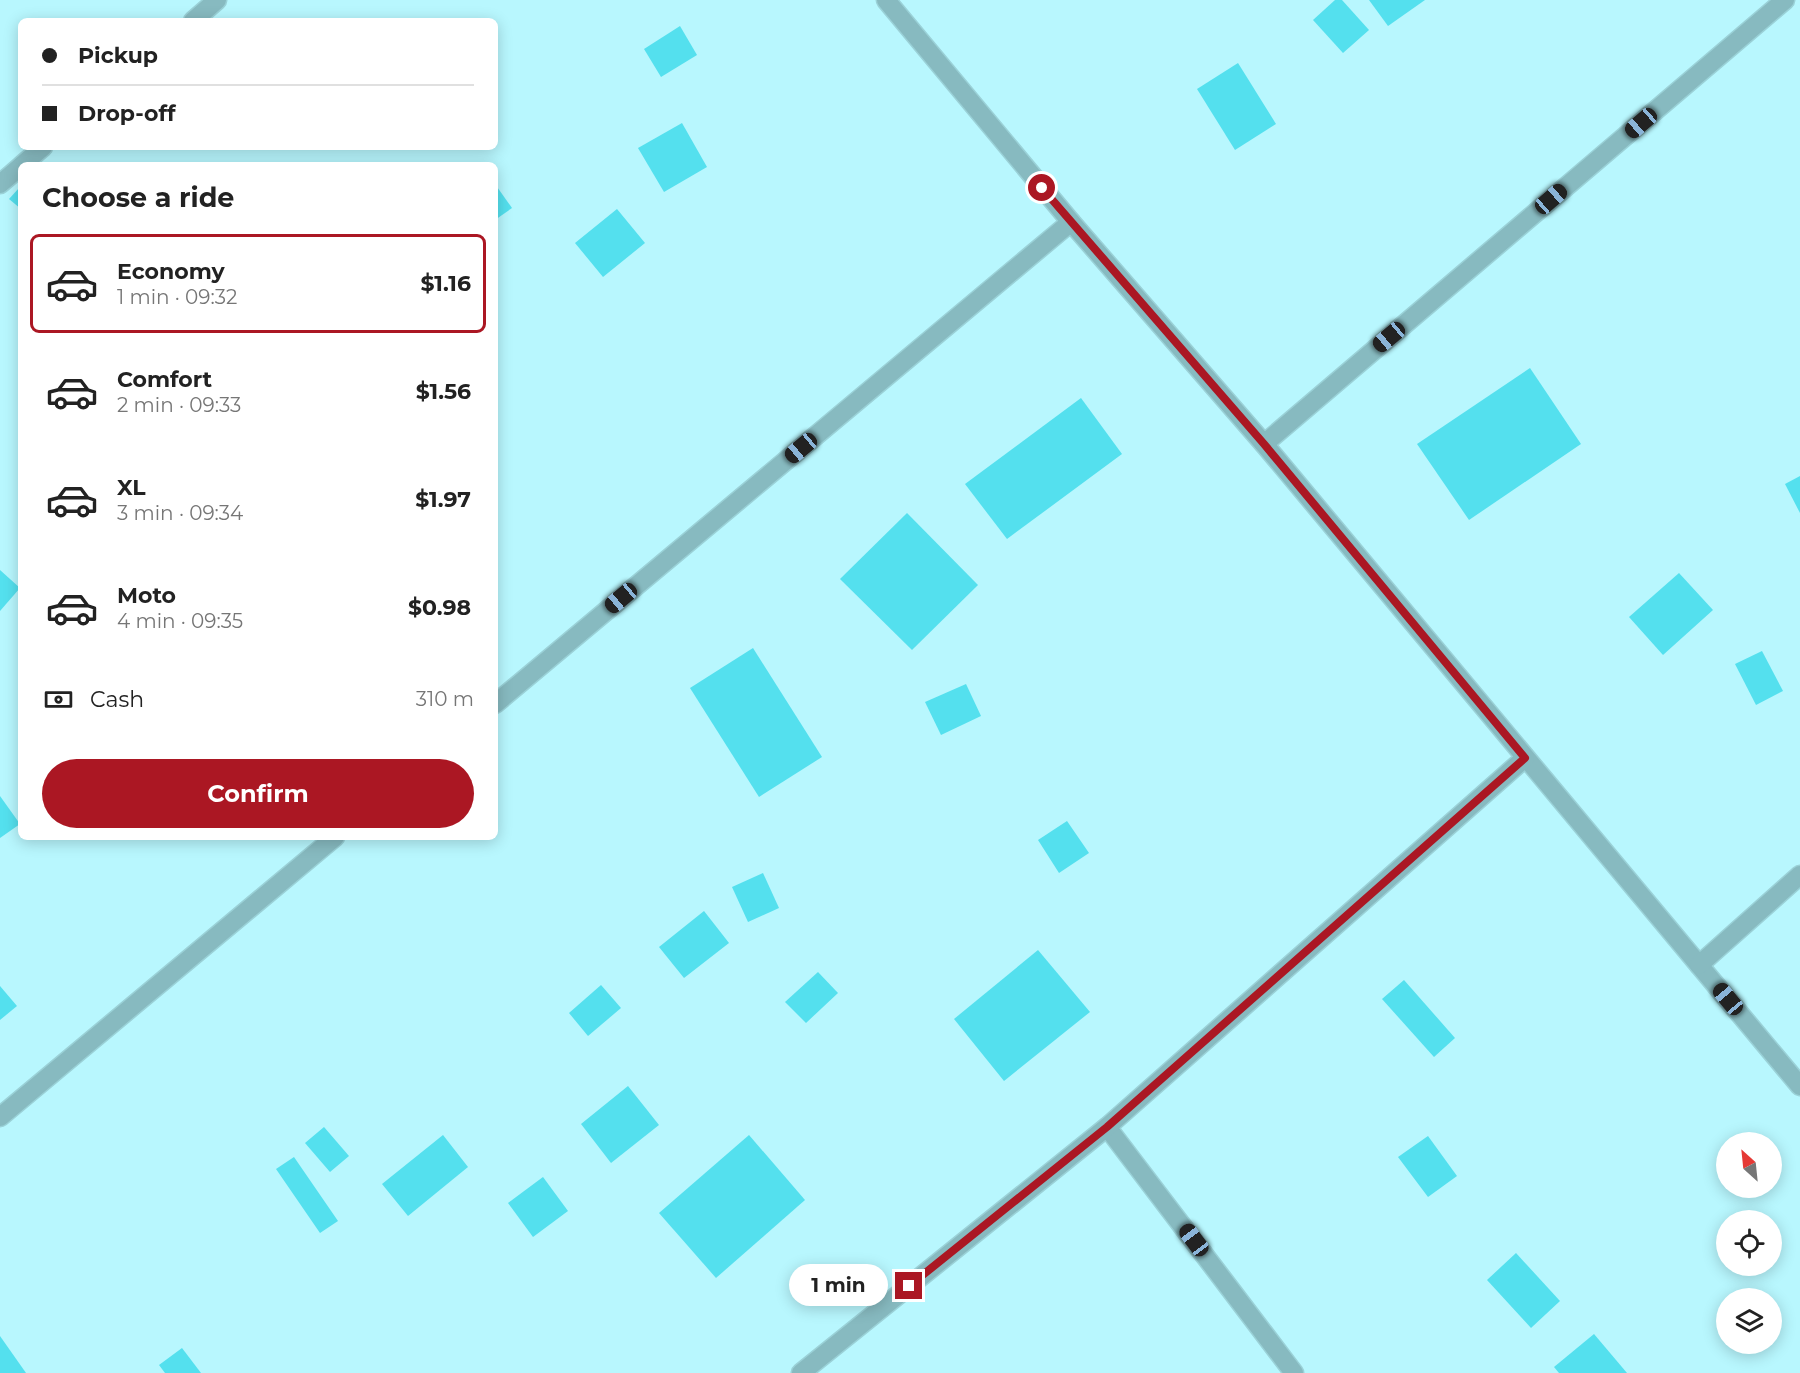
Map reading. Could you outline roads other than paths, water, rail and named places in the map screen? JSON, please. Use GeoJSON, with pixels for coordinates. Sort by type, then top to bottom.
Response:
{"type":"FeatureCollection","features":[{"type":"Feature","properties":{"kind":"street"},"geometry":{"type":"LineString","coordinates":[[196,18],[217,0]]}},
{"type":"Feature","properties":{"kind":"street"},"geometry":{"type":"LineString","coordinates":[[886,0],[1071,222],[1264,444],[1800,1086]]}},
{"type":"Feature","properties":{"kind":"street"},"geometry":{"type":"LineString","coordinates":[[1264,444],[1785,0]]}},
{"type":"Feature","properties":{"kind":"street"},"geometry":{"type":"LineString","coordinates":[[27,162],[41,150]]}},
{"type":"Feature","properties":{"kind":"street"},"geometry":{"type":"LineString","coordinates":[[0,184],[18,169]]}},
{"type":"Feature","properties":{"kind":"street"},"geometry":{"type":"LineString","coordinates":[[498,701],[1071,222]]}},
{"type":"Feature","properties":{"kind":"street"},"geometry":{"type":"LineString","coordinates":[[801,1373],[1107,1127],[1525,758]]}},
{"type":"Feature","properties":{"kind":"street"},"geometry":{"type":"LineString","coordinates":[[0,1117],[331,840]]}},
{"type":"Feature","properties":{"kind":"street"},"geometry":{"type":"LineString","coordinates":[[1699,965],[1800,875]]}},
{"type":"Feature","properties":{"kind":"street"},"geometry":{"type":"LineString","coordinates":[[1107,1127],[1294,1373]]}}]}
